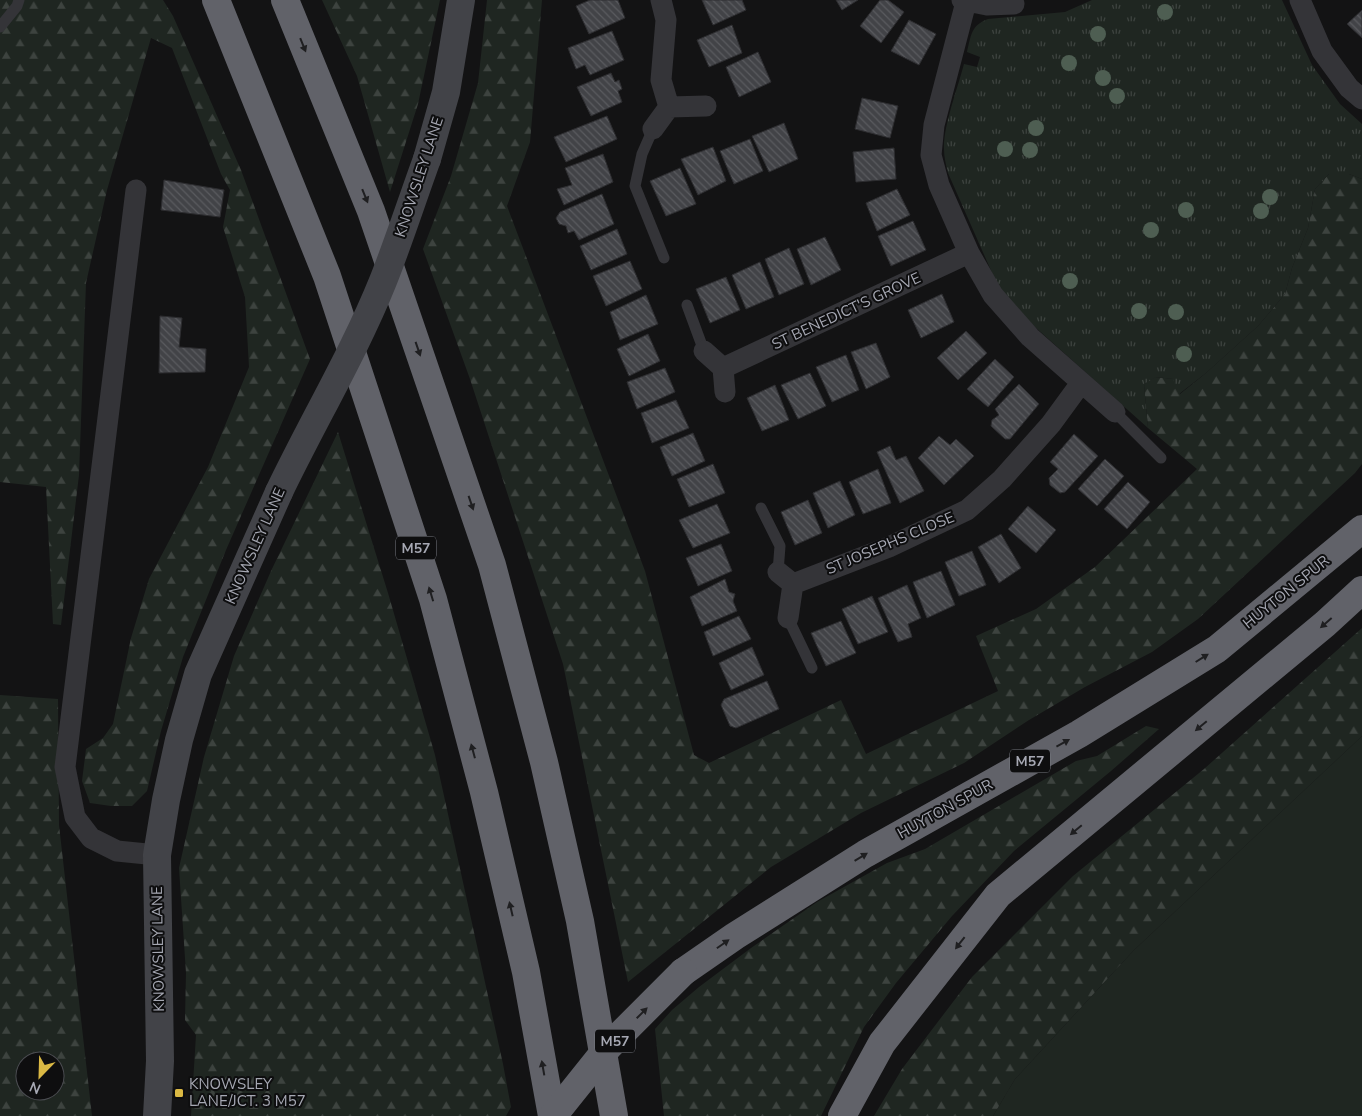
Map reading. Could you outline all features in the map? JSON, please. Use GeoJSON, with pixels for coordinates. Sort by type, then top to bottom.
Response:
{"type":"FeatureCollection","features":[{"type":"Feature","properties":{"kind":"highway","name":"M57"},"geometry":{"type":"LineString","coordinates":[[216,0],[327,276],[433,599],[484,792],[526,972],[552,1116]]}},
{"type":"Feature","properties":{"kind":"highway","name":"M57"},"geometry":{"type":"LineString","coordinates":[[285,0],[371,210],[492,565],[544,762],[580,921],[614,1116]]}},
{"type":"Feature","properties":{"kind":"highway","name":"HUYTON SPUR"},"geometry":{"type":"LineString","coordinates":[[552,1116],[609,1046],[683,972],[735,936],[865,854],[1079,734],[1216,649],[1362,529]]}},
{"type":"Feature","properties":{"kind":"highway"},"geometry":{"type":"LineString","coordinates":[[842,1116],[882,1043],[998,895],[1317,630],[1362,590]]}},
{"type":"Feature","properties":{"kind":"main road","name":"KNOWSLEY LANE"},"geometry":{"type":"LineString","coordinates":[[157,1116],[160,1061],[157,855],[179,740],[198,674],[279,492],[306,435],[346,361],[383,281],[427,159],[446,92],[461,0]]}},
{"type":"Feature","properties":{"kind":"street"},"geometry":{"type":"LineString","coordinates":[[661,0],[666,20],[661,80],[669,108]]}},
{"type":"Feature","properties":{"kind":"street"},"geometry":{"type":"LineString","coordinates":[[1300,0],[1322,51],[1358,88]]}},
{"type":"Feature","properties":{"kind":"street"},"geometry":{"type":"LineString","coordinates":[[1018,2],[987,5],[964,1],[934,126],[931,155],[939,185],[969,253],[993,295],[1030,337],[1115,412]]}},
{"type":"Feature","properties":{"kind":"street"},"geometry":{"type":"LineString","coordinates":[[653,129],[669,108],[706,106]]}},
{"type":"Feature","properties":{"kind":"street"},"geometry":{"type":"LineString","coordinates":[[136,190],[65,767],[75,817],[91,838],[117,851],[157,855]]}},
{"type":"Feature","properties":{"kind":"street","name":"ST BENEDICT'S GROVE"},"geometry":{"type":"LineString","coordinates":[[723,368],[969,253]]}},
{"type":"Feature","properties":{"kind":"street"},"geometry":{"type":"LineString","coordinates":[[704,351],[723,368],[725,392]]}},
{"type":"Feature","properties":{"kind":"street","name":"ST JOSEPHS CLOSE"},"geometry":{"type":"LineString","coordinates":[[785,578],[889,547],[967,510],[1002,479],[1051,424],[1082,383]]}},
{"type":"Feature","properties":{"kind":"street"},"geometry":{"type":"LineString","coordinates":[[785,578],[788,618]]}},
{"type":"Feature","properties":{"kind":"lane"},"geometry":{"type":"LineString","coordinates":[[0,27],[17,6],[19,0]]}},
{"type":"Feature","properties":{"kind":"lane"},"geometry":{"type":"LineString","coordinates":[[653,129],[642,154],[635,186],[664,258]]}},
{"type":"Feature","properties":{"kind":"lane"},"geometry":{"type":"LineString","coordinates":[[687,305],[704,351]]}},
{"type":"Feature","properties":{"kind":"lane"},"geometry":{"type":"LineString","coordinates":[[1115,412],[1162,458]]}},
{"type":"Feature","properties":{"kind":"lane"},"geometry":{"type":"LineString","coordinates":[[761,508],[780,546],[785,578]]}},
{"type":"Feature","properties":{"kind":"lane"},"geometry":{"type":"LineString","coordinates":[[788,618],[812,668]]}},
{"type":"Feature","properties":{"kind":"green space"},"geometry":{"type":"Polygon","coordinates":[[[0,0],[163,0],[173,16],[241,170],[310,359],[226,550],[183,657],[161,731],[147,791],[132,806],[90,803],[82,781],[86,749],[103,738],[113,724],[131,638],[149,579],[208,467],[249,367],[245,297],[223,227],[230,190],[221,174],[172,48],[151,38],[107,190],[86,283],[79,475],[61,625],[53,624],[46,487],[0,482],[0,0]]]}},
{"type":"Feature","properties":{"kind":"green space"},"geometry":{"type":"Polygon","coordinates":[[[322,0],[440,0],[418,104],[390,192],[357,76],[322,0]]]}},
{"type":"Feature","properties":{"kind":"green space"},"geometry":{"type":"Polygon","coordinates":[[[487,0],[542,0],[530,142],[507,206],[645,571],[694,755],[709,763],[841,700],[866,754],[998,691],[976,636],[1036,609],[1095,567],[1197,469],[1148,428],[1144,384],[1155,377],[1174,379],[1180,394],[1258,326],[1285,294],[1292,268],[1308,228],[1315,189],[1329,174],[1349,174],[1362,179],[1362,464],[1355,473],[1198,619],[1152,652],[1085,687],[1029,720],[964,763],[861,813],[771,867],[628,982],[563,664],[470,379],[423,249],[451,176],[478,83],[487,0]]]}},
{"type":"Feature","properties":{"kind":"green space"},"geometry":{"type":"Polygon","coordinates":[[[1092,0],[1282,0],[1312,65],[1340,104],[1362,124],[1362,179],[1349,174],[1329,174],[1315,189],[1308,228],[1292,268],[1285,294],[1258,326],[1206,373],[1179,394],[1173,379],[1156,377],[1144,384],[1148,428],[1015,309],[997,284],[948,173],[944,155],[944,140],[951,107],[964,64],[977,67],[980,57],[967,52],[973,32],[978,24],[988,19],[1065,12],[1092,0]]]}},
{"type":"Feature","properties":{"kind":"green space"},"geometry":{"type":"Polygon","coordinates":[[[338,432],[388,593],[435,755],[503,1064],[511,1107],[506,1116],[191,1116],[196,1035],[185,1020],[186,973],[179,868],[204,757],[234,656],[271,571],[338,432]]]}},
{"type":"Feature","properties":{"kind":"green space"},"geometry":{"type":"Polygon","coordinates":[[[1362,628],[1362,736],[1134,950],[1015,1079],[993,1116],[874,1116],[902,1069],[972,977],[1073,876],[1204,769],[1362,628]]]}},
{"type":"Feature","properties":{"kind":"green space"},"geometry":{"type":"Polygon","coordinates":[[[0,695],[58,699],[59,825],[92,1116],[0,1116],[0,695]]]}},
{"type":"Feature","properties":{"kind":"green space"},"geometry":{"type":"Polygon","coordinates":[[[1146,726],[1159,729],[1014,851],[952,916],[896,983],[864,1027],[821,1116],[664,1116],[655,1029],[672,1010],[699,987],[817,902],[887,863],[925,849],[1076,761],[1097,756],[1146,726]]]}},
{"type":"Feature","properties":{"kind":"green space"},"geometry":{"type":"Polygon","coordinates":[[[1362,736],[1362,1116],[993,1116],[1015,1079],[1134,950],[1362,736]]]}},
{"type":"Feature","properties":{"kind":"building"},"geometry":{"type":"Polygon","coordinates":[[[590,0],[618,0],[625,18],[589,34],[576,6],[590,0]]]}},
{"type":"Feature","properties":{"kind":"building"},"geometry":{"type":"Polygon","coordinates":[[[702,0],[742,0],[746,10],[713,25],[702,0]]]}},
{"type":"Feature","properties":{"kind":"building"},"geometry":{"type":"Polygon","coordinates":[[[836,0],[858,0],[842,10],[836,0]]]}},
{"type":"Feature","properties":{"kind":"building"},"geometry":{"type":"Polygon","coordinates":[[[880,0],[888,0],[904,12],[881,43],[860,26],[880,0]]]}},
{"type":"Feature","properties":{"kind":"building"},"geometry":{"type":"Polygon","coordinates":[[[1362,10],[1362,38],[1347,24],[1362,10]]]}},
{"type":"Feature","properties":{"kind":"building"},"geometry":{"type":"Polygon","coordinates":[[[909,20],[936,34],[919,65],[891,51],[909,20]]]}},
{"type":"Feature","properties":{"kind":"building"},"geometry":{"type":"Polygon","coordinates":[[[732,25],[742,53],[709,67],[697,40],[732,25]]]}},
{"type":"Feature","properties":{"kind":"building"},"geometry":{"type":"Polygon","coordinates":[[[612,31],[624,60],[590,75],[585,65],[576,69],[568,48],[612,31]]]}},
{"type":"Feature","properties":{"kind":"building"},"geometry":{"type":"Polygon","coordinates":[[[758,52],[771,82],[739,97],[726,67],[758,52]]]}},
{"type":"Feature","properties":{"kind":"building"},"geometry":{"type":"Polygon","coordinates":[[[611,73],[615,82],[619,80],[622,89],[618,91],[622,102],[591,116],[577,87],[611,73]]]}},
{"type":"Feature","properties":{"kind":"building"},"geometry":{"type":"Polygon","coordinates":[[[862,98],[898,106],[890,138],[855,129],[862,98]]]}},
{"type":"Feature","properties":{"kind":"building"},"geometry":{"type":"Polygon","coordinates":[[[607,116],[617,139],[566,162],[554,137],[607,116]]]}},
{"type":"Feature","properties":{"kind":"building"},"geometry":{"type":"Polygon","coordinates":[[[784,123],[798,159],[769,172],[752,136],[784,123]]]}},
{"type":"Feature","properties":{"kind":"building"},"geometry":{"type":"Polygon","coordinates":[[[750,139],[763,171],[734,184],[720,151],[750,139]]]}},
{"type":"Feature","properties":{"kind":"building"},"geometry":{"type":"Polygon","coordinates":[[[713,147],[726,181],[698,195],[681,159],[713,147]]]}},
{"type":"Feature","properties":{"kind":"building"},"geometry":{"type":"Polygon","coordinates":[[[894,148],[896,179],[856,182],[853,152],[894,148]]]}},
{"type":"Feature","properties":{"kind":"building"},"geometry":{"type":"Polygon","coordinates":[[[603,154],[613,182],[564,205],[557,189],[572,185],[565,168],[603,154]]]}},
{"type":"Feature","properties":{"kind":"building"},"geometry":{"type":"Polygon","coordinates":[[[680,168],[696,204],[666,216],[650,181],[680,168]]]}},
{"type":"Feature","properties":{"kind":"building"},"geometry":{"type":"Polygon","coordinates":[[[164,180],[224,190],[220,217],[161,210],[164,180]]]}},
{"type":"Feature","properties":{"kind":"building"},"geometry":{"type":"Polygon","coordinates":[[[897,189],[910,215],[877,231],[866,203],[897,189]]]}},
{"type":"Feature","properties":{"kind":"building"},"geometry":{"type":"Polygon","coordinates":[[[602,194],[614,224],[579,240],[574,231],[568,233],[566,226],[559,224],[556,218],[560,212],[602,194]]]}},
{"type":"Feature","properties":{"kind":"building"},"geometry":{"type":"Polygon","coordinates":[[[913,221],[926,250],[891,266],[878,236],[913,221]]]}},
{"type":"Feature","properties":{"kind":"building"},"geometry":{"type":"Polygon","coordinates":[[[617,229],[627,254],[591,270],[580,246],[617,229]]]}},
{"type":"Feature","properties":{"kind":"building"},"geometry":{"type":"Polygon","coordinates":[[[825,237],[841,270],[811,285],[797,249],[825,237]]]}},
{"type":"Feature","properties":{"kind":"building"},"geometry":{"type":"Polygon","coordinates":[[[789,248],[804,284],[779,295],[765,259],[789,248]]]}},
{"type":"Feature","properties":{"kind":"building"},"geometry":{"type":"Polygon","coordinates":[[[630,261],[642,289],[606,306],[593,276],[630,261]]]}},
{"type":"Feature","properties":{"kind":"building"},"geometry":{"type":"Polygon","coordinates":[[[760,262],[774,297],[746,309],[732,275],[760,262]]]}},
{"type":"Feature","properties":{"kind":"building"},"geometry":{"type":"Polygon","coordinates":[[[726,277],[740,310],[710,323],[696,289],[726,277]]]}},
{"type":"Feature","properties":{"kind":"building"},"geometry":{"type":"Polygon","coordinates":[[[942,294],[954,322],[921,338],[908,310],[942,294]]]}},
{"type":"Feature","properties":{"kind":"building"},"geometry":{"type":"Polygon","coordinates":[[[646,295],[658,324],[620,340],[610,312],[646,295]]]}},
{"type":"Feature","properties":{"kind":"building"},"geometry":{"type":"Polygon","coordinates":[[[160,316],[182,318],[179,347],[206,349],[205,372],[159,373],[160,316]]]}},
{"type":"Feature","properties":{"kind":"building"},"geometry":{"type":"Polygon","coordinates":[[[966,331],[987,353],[958,380],[937,358],[966,331]]]}},
{"type":"Feature","properties":{"kind":"building"},"geometry":{"type":"Polygon","coordinates":[[[648,334],[660,361],[629,376],[617,349],[648,334]]]}},
{"type":"Feature","properties":{"kind":"building"},"geometry":{"type":"Polygon","coordinates":[[[876,343],[890,377],[866,389],[851,352],[876,343]]]}},
{"type":"Feature","properties":{"kind":"building"},"geometry":{"type":"Polygon","coordinates":[[[846,355],[859,390],[832,402],[816,367],[846,355]]]}},
{"type":"Feature","properties":{"kind":"building"},"geometry":{"type":"Polygon","coordinates":[[[995,359],[1014,377],[988,407],[967,389],[995,359]]]}},
{"type":"Feature","properties":{"kind":"building"},"geometry":{"type":"Polygon","coordinates":[[[665,368],[675,392],[637,409],[627,382],[665,368]]]}},
{"type":"Feature","properties":{"kind":"building"},"geometry":{"type":"Polygon","coordinates":[[[810,373],[826,406],[798,419],[781,385],[810,373]]]}},
{"type":"Feature","properties":{"kind":"building"},"geometry":{"type":"Polygon","coordinates":[[[1019,384],[1039,404],[1010,439],[1005,439],[991,426],[992,420],[999,415],[995,409],[1019,384]]]}},
{"type":"Feature","properties":{"kind":"building"},"geometry":{"type":"Polygon","coordinates":[[[775,385],[789,420],[762,431],[747,398],[775,385]]]}},
{"type":"Feature","properties":{"kind":"building"},"geometry":{"type":"Polygon","coordinates":[[[676,400],[689,428],[652,443],[641,413],[676,400]]]}},
{"type":"Feature","properties":{"kind":"building"},"geometry":{"type":"Polygon","coordinates":[[[693,433],[705,461],[672,476],[660,447],[693,433]]]}},
{"type":"Feature","properties":{"kind":"building"},"geometry":{"type":"Polygon","coordinates":[[[1074,434],[1098,456],[1065,492],[1060,493],[1050,485],[1049,478],[1058,469],[1050,462],[1074,434]]]}},
{"type":"Feature","properties":{"kind":"building"},"geometry":{"type":"Polygon","coordinates":[[[939,436],[950,445],[956,439],[974,456],[944,485],[918,458],[939,436]]]}},
{"type":"Feature","properties":{"kind":"building"},"geometry":{"type":"Polygon","coordinates":[[[890,446],[896,460],[906,456],[924,491],[900,503],[877,452],[890,446]]]}},
{"type":"Feature","properties":{"kind":"building"},"geometry":{"type":"Polygon","coordinates":[[[1105,459],[1124,476],[1097,506],[1078,489],[1105,459]]]}},
{"type":"Feature","properties":{"kind":"building"},"geometry":{"type":"Polygon","coordinates":[[[713,464],[725,493],[689,507],[677,479],[713,464]]]}},
{"type":"Feature","properties":{"kind":"building"},"geometry":{"type":"Polygon","coordinates":[[[878,469],[891,503],[863,514],[849,482],[878,469]]]}},
{"type":"Feature","properties":{"kind":"building"},"geometry":{"type":"Polygon","coordinates":[[[840,481],[855,515],[828,528],[813,493],[840,481]]]}},
{"type":"Feature","properties":{"kind":"building"},"geometry":{"type":"Polygon","coordinates":[[[1128,482],[1150,502],[1127,529],[1104,509],[1128,482]]]}},
{"type":"Feature","properties":{"kind":"building"},"geometry":{"type":"Polygon","coordinates":[[[808,500],[822,533],[795,545],[781,512],[808,500]]]}},
{"type":"Feature","properties":{"kind":"building"},"geometry":{"type":"Polygon","coordinates":[[[717,504],[730,533],[693,548],[679,520],[717,504]]]}},
{"type":"Feature","properties":{"kind":"building"},"geometry":{"type":"Polygon","coordinates":[[[1028,506],[1056,530],[1036,553],[1008,529],[1028,506]]]}},
{"type":"Feature","properties":{"kind":"building"},"geometry":{"type":"Polygon","coordinates":[[[1001,534],[1021,568],[999,583],[978,547],[1001,534]]]}},
{"type":"Feature","properties":{"kind":"building"},"geometry":{"type":"Polygon","coordinates":[[[721,544],[732,571],[698,586],[686,558],[721,544]]]}},
{"type":"Feature","properties":{"kind":"building"},"geometry":{"type":"Polygon","coordinates":[[[972,551],[986,585],[959,596],[945,562],[972,551]]]}},
{"type":"Feature","properties":{"kind":"building"},"geometry":{"type":"Polygon","coordinates":[[[941,571],[955,605],[927,618],[913,582],[941,571]]]}},
{"type":"Feature","properties":{"kind":"building"},"geometry":{"type":"Polygon","coordinates":[[[725,579],[729,592],[735,594],[733,601],[737,611],[702,626],[690,597],[725,579]]]}},
{"type":"Feature","properties":{"kind":"building"},"geometry":{"type":"Polygon","coordinates":[[[907,585],[921,618],[908,624],[912,637],[898,642],[878,598],[907,585]]]}},
{"type":"Feature","properties":{"kind":"building"},"geometry":{"type":"Polygon","coordinates":[[[872,596],[888,632],[858,644],[842,609],[872,596]]]}},
{"type":"Feature","properties":{"kind":"building"},"geometry":{"type":"Polygon","coordinates":[[[739,616],[751,639],[713,656],[704,632],[739,616]]]}},
{"type":"Feature","properties":{"kind":"building"},"geometry":{"type":"Polygon","coordinates":[[[841,621],[856,653],[826,666],[811,633],[841,621]]]}},
{"type":"Feature","properties":{"kind":"building"},"geometry":{"type":"Polygon","coordinates":[[[752,647],[764,675],[731,690],[719,663],[752,647]]]}},
{"type":"Feature","properties":{"kind":"building"},"geometry":{"type":"Polygon","coordinates":[[[767,681],[779,709],[736,728],[730,726],[721,705],[724,699],[767,681]]]}},
{"type":"Feature","properties":{"kind":"place","name":"KNOWSLEY LANE/JCT. 3 M57"},"geometry":{"type":"Point","coordinates":[179,1093]}}]}
